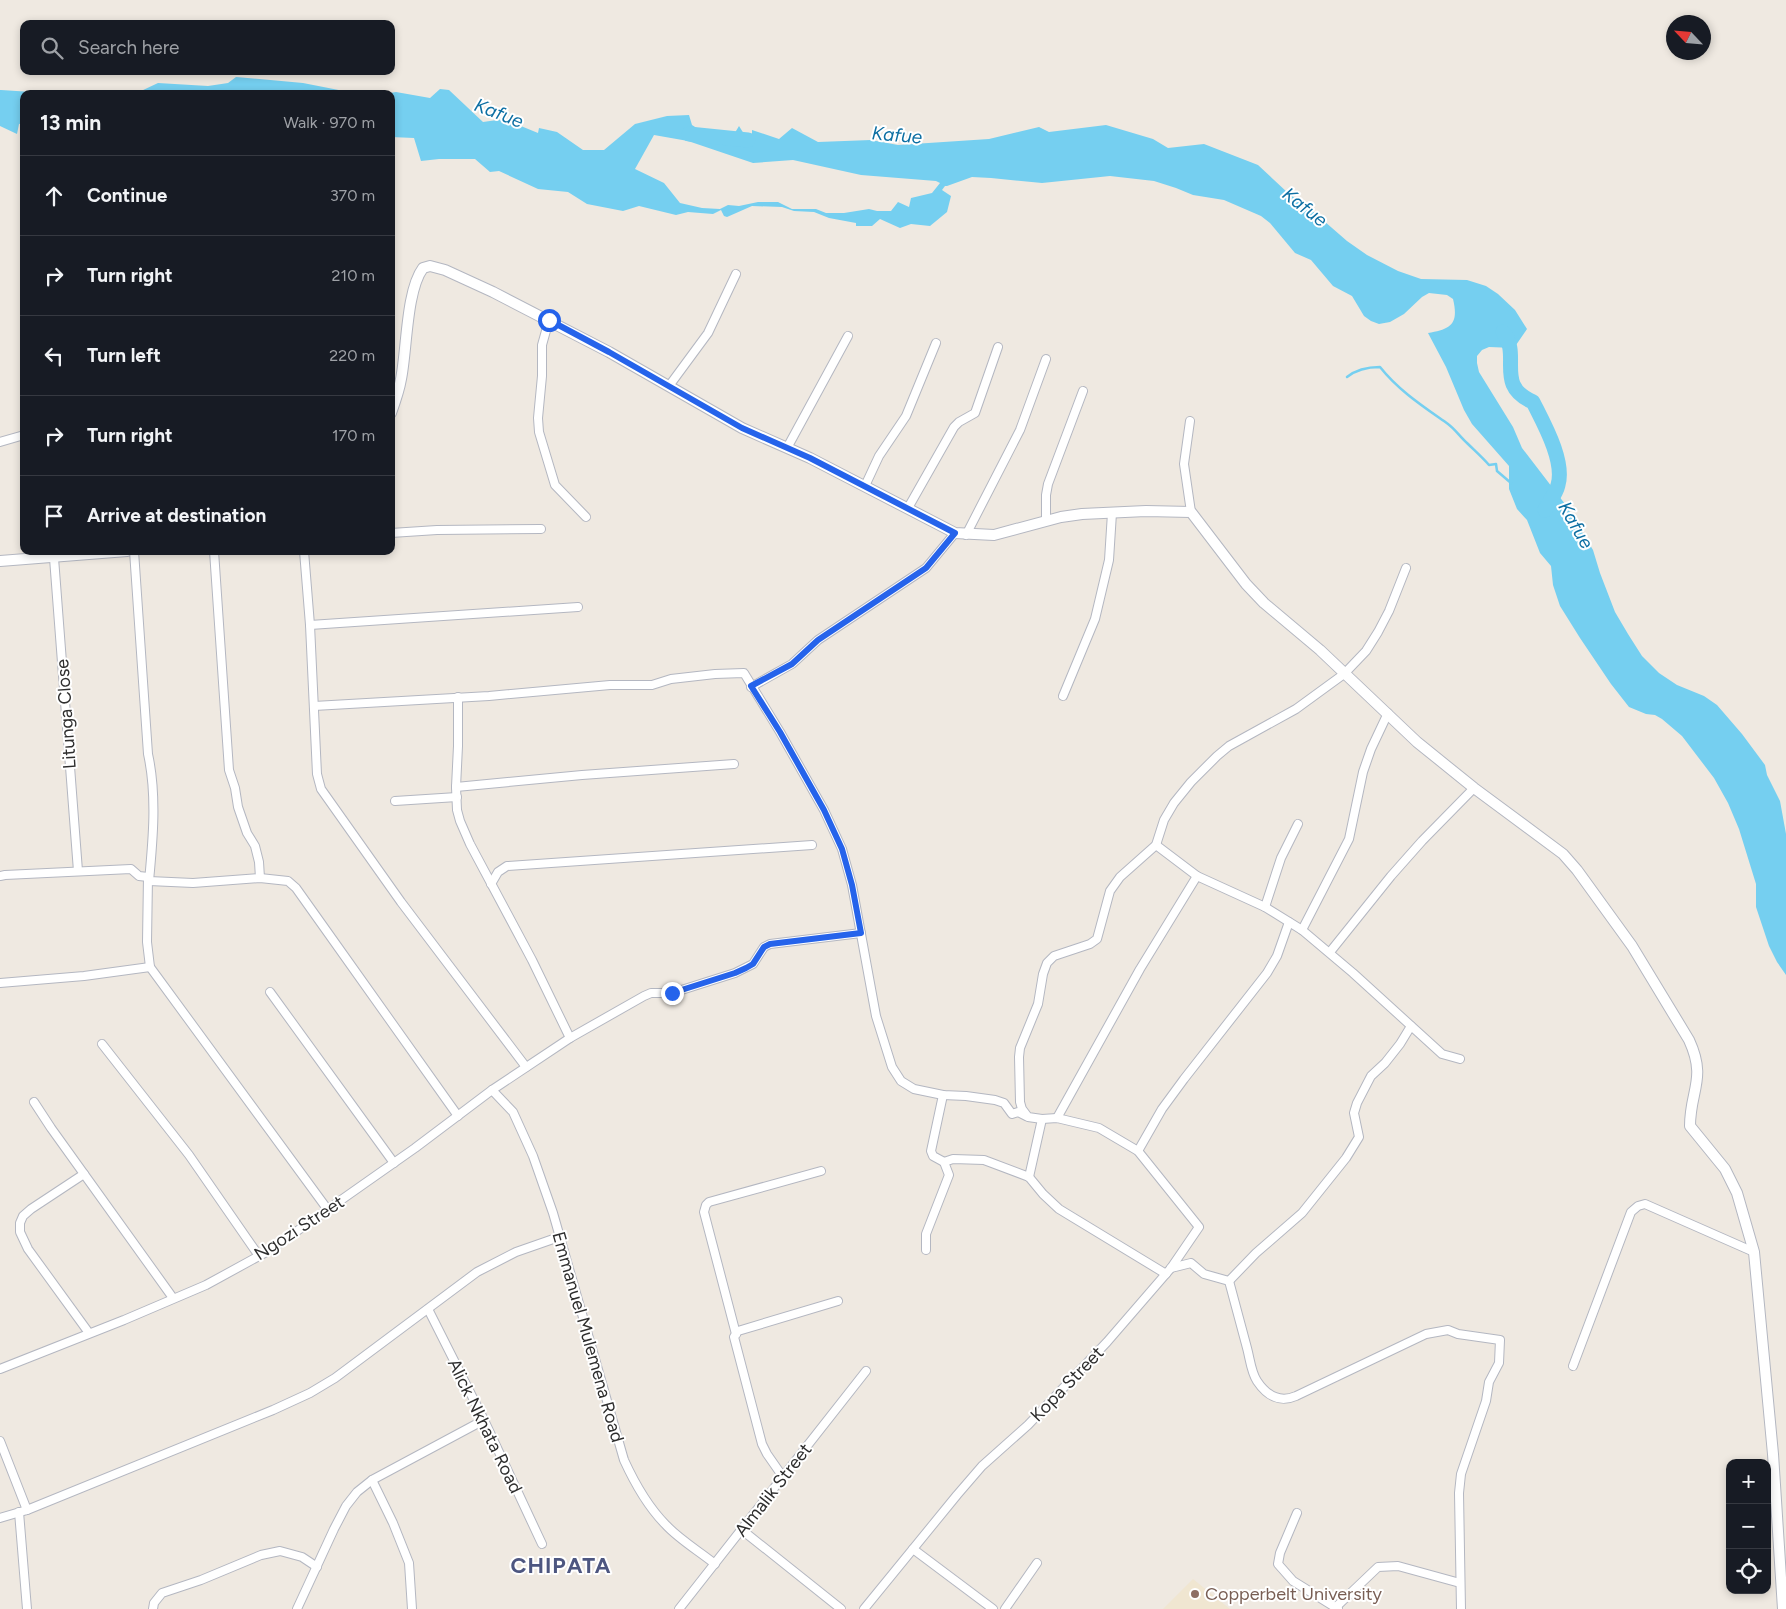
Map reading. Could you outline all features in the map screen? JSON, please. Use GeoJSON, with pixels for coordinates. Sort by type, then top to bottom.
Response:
{"type":"FeatureCollection","features":[{"type":"Feature","properties":{"kind":"street"},"geometry":{"type":"LineString","coordinates":[[395,400],[401,380],[407,331],[416,284],[419,273],[423,268],[430,266],[459,275],[549,320],[742,428],[865,486],[955,533],[994,535],[1062,517],[1112,513],[1191,512]]}},
{"type":"Feature","properties":{"kind":"street"},"geometry":{"type":"LineString","coordinates":[[670,386],[708,333],[736,274]]}},
{"type":"Feature","properties":{"kind":"street"},"geometry":{"type":"LineString","coordinates":[[549,320],[542,345],[539,432],[555,486],[586,518]]}},
{"type":"Feature","properties":{"kind":"street"},"geometry":{"type":"LineString","coordinates":[[787,448],[848,336]]}},
{"type":"Feature","properties":{"kind":"street"},"geometry":{"type":"LineString","coordinates":[[865,486],[879,456],[906,416],[936,343]]}},
{"type":"Feature","properties":{"kind":"street"},"geometry":{"type":"LineString","coordinates":[[908,508],[954,427],[975,413],[979,406],[998,347]]}},
{"type":"Feature","properties":{"kind":"street"},"geometry":{"type":"LineString","coordinates":[[966,535],[1020,430],[1046,359]]}},
{"type":"Feature","properties":{"kind":"street"},"geometry":{"type":"LineString","coordinates":[[1046,521],[1048,484],[1083,391]]}},
{"type":"Feature","properties":{"kind":"street"},"geometry":{"type":"LineString","coordinates":[[1190,421],[1184,464],[1191,512],[1246,584],[1264,604],[1320,650],[1417,742],[1474,788],[1563,854],[1588,884],[1643,962],[1689,1040],[1695,1053],[1698,1068],[1698,1082],[1690,1126],[1725,1169],[1737,1193],[1754,1252],[1782,1541],[1783,1609]]}},
{"type":"Feature","properties":{"kind":"street"},"geometry":{"type":"LineString","coordinates":[[0,442],[20,436]]}},
{"type":"Feature","properties":{"kind":"street"},"geometry":{"type":"LineString","coordinates":[[1063,696],[1095,619],[1109,560],[1112,513]]}},
{"type":"Feature","properties":{"kind":"street"},"geometry":{"type":"LineString","coordinates":[[395,533],[436,530],[542,530]]}},
{"type":"Feature","properties":{"kind":"street"},"geometry":{"type":"LineString","coordinates":[[751,686],[792,664],[818,640],[926,568],[955,533]]}},
{"type":"Feature","properties":{"kind":"street"},"geometry":{"type":"LineString","coordinates":[[0,561],[40,555],[54,558],[85,555]]}},
{"type":"Feature","properties":{"kind":"street"},"geometry":{"type":"LineString","coordinates":[[134,555],[148,754],[152,777],[153,816],[148,879],[147,942],[150,967],[170,997],[328,1210]]}},
{"type":"Feature","properties":{"kind":"street"},"geometry":{"type":"LineString","coordinates":[[214,555],[230,770],[238,807],[247,832],[255,846],[260,878]]}},
{"type":"Feature","properties":{"kind":"street"},"geometry":{"type":"LineString","coordinates":[[304,555],[310,625],[316,774],[321,789],[401,902],[526,1067]]}},
{"type":"Feature","properties":{"kind":"street","name":"Litunga Close"},"geometry":{"type":"LineString","coordinates":[[54,558],[78,871]]}},
{"type":"Feature","properties":{"kind":"street"},"geometry":{"type":"LineString","coordinates":[[1028,1117],[1022,1109],[1020,1102],[1020,1048],[1038,1004],[1047,963],[1054,956],[1090,944],[1097,939],[1110,891],[1120,877],[1156,845],[1164,820],[1174,803],[1191,782],[1217,756],[1229,746],[1296,709],[1344,674],[1366,651],[1389,611],[1406,568]]}},
{"type":"Feature","properties":{"kind":"street"},"geometry":{"type":"LineString","coordinates":[[310,625],[578,607]]}},
{"type":"Feature","properties":{"kind":"street"},"geometry":{"type":"LineString","coordinates":[[314,706],[610,685],[652,685],[671,679],[744,673],[819,801],[842,849],[852,885],[876,1016],[892,1066],[901,1081],[914,1089],[944,1095],[995,1100],[1004,1103],[1012,1114],[1018,1112],[1028,1117],[1042,1119],[1057,1118],[1099,1128],[1138,1151],[1162,1109],[1267,973],[1277,956],[1289,922]]}},
{"type":"Feature","properties":{"kind":"street"},"geometry":{"type":"LineString","coordinates":[[458,697],[456,787],[460,821],[570,1038]]}},
{"type":"Feature","properties":{"kind":"street"},"geometry":{"type":"LineString","coordinates":[[1302,930],[1349,839],[1363,772],[1379,730],[1388,714]]}},
{"type":"Feature","properties":{"kind":"street"},"geometry":{"type":"LineString","coordinates":[[456,787],[582,775],[734,764]]}},
{"type":"Feature","properties":{"kind":"street"},"geometry":{"type":"LineString","coordinates":[[1330,952],[1403,862],[1474,788]]}},
{"type":"Feature","properties":{"kind":"street"},"geometry":{"type":"LineString","coordinates":[[395,801],[457,797]]}},
{"type":"Feature","properties":{"kind":"street"},"geometry":{"type":"LineString","coordinates":[[1265,907],[1281,858],[1298,824]]}},
{"type":"Feature","properties":{"kind":"street"},"geometry":{"type":"LineString","coordinates":[[1156,845],[1197,876],[1265,907],[1302,930],[1330,952],[1442,1054],[1460,1058]]}},
{"type":"Feature","properties":{"kind":"street"},"geometry":{"type":"LineString","coordinates":[[491,884],[498,872],[507,866],[812,846]]}},
{"type":"Feature","properties":{"kind":"street"},"geometry":{"type":"LineString","coordinates":[[0,876],[130,869],[139,876],[148,879],[193,882],[260,878],[288,881],[296,888],[458,1116]]}},
{"type":"Feature","properties":{"kind":"street"},"geometry":{"type":"LineString","coordinates":[[1057,1118],[1140,969],[1197,876]]}},
{"type":"Feature","properties":{"kind":"street","name":"Ngozi Street"},"geometry":{"type":"LineString","coordinates":[[0,1368],[206,1286],[259,1256],[328,1210],[526,1067],[570,1038],[644,996],[651,993],[672,993],[735,973],[753,964],[764,947],[770,944],[861,933]]}},
{"type":"Feature","properties":{"kind":"street"},"geometry":{"type":"LineString","coordinates":[[0,983],[84,976],[150,967]]}},
{"type":"Feature","properties":{"kind":"street"},"geometry":{"type":"LineString","coordinates":[[270,992],[394,1163]]}},
{"type":"Feature","properties":{"kind":"street"},"geometry":{"type":"LineString","coordinates":[[1230,1281],[1256,1253],[1302,1212],[1346,1158],[1359,1138],[1354,1113],[1357,1103],[1371,1076],[1385,1063],[1411,1026]]}},
{"type":"Feature","properties":{"kind":"street"},"geometry":{"type":"LineString","coordinates":[[102,1044],[189,1155],[259,1256]]}},
{"type":"Feature","properties":{"kind":"street","name":"Emmanuel Mulemena Road"},"geometry":{"type":"LineString","coordinates":[[492,1090],[513,1112],[533,1156],[559,1237],[624,1460],[635,1486],[667,1526],[715,1564]]}},
{"type":"Feature","properties":{"kind":"street"},"geometry":{"type":"LineString","coordinates":[[926,1250],[926,1234],[949,1175],[944,1162],[933,1156],[931,1151],[944,1095]]}},
{"type":"Feature","properties":{"kind":"street"},"geometry":{"type":"LineString","coordinates":[[34,1102],[173,1298]]}},
{"type":"Feature","properties":{"kind":"street"},"geometry":{"type":"LineString","coordinates":[[1029,1177],[1042,1119]]}},
{"type":"Feature","properties":{"kind":"street","name":"Kopa Street"},"geometry":{"type":"LineString","coordinates":[[864,1609],[982,1466],[1028,1426],[1075,1377],[1168,1271],[1199,1227],[1138,1151]]}},
{"type":"Feature","properties":{"kind":"street"},"geometry":{"type":"LineString","coordinates":[[944,1162],[953,1159],[984,1160],[1029,1177],[1059,1209],[1168,1271],[1191,1263],[1204,1274],[1230,1281]]}},
{"type":"Feature","properties":{"kind":"street"},"geometry":{"type":"LineString","coordinates":[[783,1476],[762,1444],[734,1341],[736,1334],[704,1212],[709,1202],[821,1171]]}},
{"type":"Feature","properties":{"kind":"street"},"geometry":{"type":"LineString","coordinates":[[84,1174],[23,1216],[20,1223],[20,1232],[28,1249],[89,1333]]}},
{"type":"Feature","properties":{"kind":"street"},"geometry":{"type":"LineString","coordinates":[[1573,1366],[1631,1212],[1638,1206],[1645,1204],[1754,1252]]}},
{"type":"Feature","properties":{"kind":"street"},"geometry":{"type":"LineString","coordinates":[[0,1518],[23,1511],[273,1410],[310,1393],[335,1378],[477,1272],[516,1252],[559,1237]]}},
{"type":"Feature","properties":{"kind":"street"},"geometry":{"type":"LineString","coordinates":[[1230,1281],[1257,1381],[1266,1391],[1277,1398],[1286,1400],[1401,1346],[1438,1331],[1448,1330],[1458,1334],[1500,1340],[1500,1363],[1489,1382],[1486,1401],[1461,1474],[1459,1493],[1462,1609]]}},
{"type":"Feature","properties":{"kind":"street"},"geometry":{"type":"LineString","coordinates":[[736,1334],[738,1331],[838,1301]]}},
{"type":"Feature","properties":{"kind":"street","name":"Alick Nkhata Road"},"geometry":{"type":"LineString","coordinates":[[428,1309],[484,1420],[542,1544]]}},
{"type":"Feature","properties":{"kind":"street","name":"Almalik Street"},"geometry":{"type":"LineString","coordinates":[[679,1609],[866,1370]]}},
{"type":"Feature","properties":{"kind":"street"},"geometry":{"type":"LineString","coordinates":[[297,1609],[346,1506],[357,1492],[372,1480],[484,1420]]}},
{"type":"Feature","properties":{"kind":"street"},"geometry":{"type":"LineString","coordinates":[[0,1442],[23,1511],[27,1609]]}},
{"type":"Feature","properties":{"kind":"street"},"geometry":{"type":"LineString","coordinates":[[372,1480],[393,1523],[409,1563],[412,1609]]}},
{"type":"Feature","properties":{"kind":"street"},"geometry":{"type":"LineString","coordinates":[[1296,1513],[1280,1553],[1278,1564],[1293,1581],[1337,1608],[1378,1567],[1398,1566],[1460,1583]]}},
{"type":"Feature","properties":{"kind":"street"},"geometry":{"type":"LineString","coordinates":[[742,1530],[841,1609]]}},
{"type":"Feature","properties":{"kind":"street"},"geometry":{"type":"LineString","coordinates":[[913,1549],[993,1609]]}},
{"type":"Feature","properties":{"kind":"street"},"geometry":{"type":"LineString","coordinates":[[153,1609],[154,1603],[162,1593],[201,1580],[261,1555],[280,1551],[302,1557],[317,1567]]}},
{"type":"Feature","properties":{"kind":"street"},"geometry":{"type":"LineString","coordinates":[[1005,1609],[1037,1563]]}},
{"type":"Feature","properties":{"kind":"shaded area","name":"Copperbelt University"},"geometry":{"type":"Polygon","coordinates":[[[1193,1579],[1230,1609],[1163,1609],[1193,1579]]]}},
{"type":"Feature","properties":{"kind":"water"},"geometry":{"type":"Polygon","coordinates":[[[236,77],[303,83],[339,90],[143,90],[158,83],[208,86],[228,83],[236,77]]]}},
{"type":"Feature","properties":{"kind":"water"},"geometry":{"type":"Polygon","coordinates":[[[440,89],[449,90],[483,122],[504,119],[538,133],[539,128],[557,132],[583,150],[604,150],[635,124],[667,116],[689,115],[692,125],[715,138],[733,136],[739,126],[744,134],[752,134],[752,130],[779,139],[792,128],[818,142],[871,140],[898,145],[989,139],[1039,127],[1049,132],[1106,125],[1153,139],[1168,148],[1204,144],[1258,165],[1288,193],[1367,255],[1398,271],[1421,279],[1467,280],[1486,286],[1515,310],[1527,329],[1514,348],[1489,347],[1482,350],[1477,356],[1479,372],[1513,427],[1522,448],[1565,504],[1593,550],[1615,612],[1642,656],[1659,673],[1677,685],[1704,696],[1717,705],[1765,765],[1767,775],[1780,801],[1786,834],[1786,975],[1769,946],[1756,907],[1756,884],[1739,829],[1728,803],[1714,778],[1682,736],[1662,719],[1629,707],[1611,684],[1560,606],[1553,585],[1551,566],[1540,553],[1527,520],[1517,509],[1509,489],[1509,466],[1472,424],[1428,333],[1448,327],[1454,320],[1455,307],[1453,299],[1447,295],[1429,293],[1404,314],[1390,322],[1379,324],[1364,316],[1352,296],[1333,286],[1311,260],[1295,253],[1270,223],[1261,216],[1224,200],[1193,195],[1154,181],[1110,176],[1042,183],[972,177],[945,186],[942,190],[951,196],[947,212],[930,226],[911,224],[900,228],[880,219],[872,226],[856,226],[856,223],[829,218],[814,212],[794,211],[782,207],[752,206],[727,217],[724,216],[721,210],[713,214],[688,212],[676,215],[639,206],[623,211],[587,204],[568,192],[538,189],[499,171],[490,172],[475,159],[421,161],[414,138],[395,137],[396,92],[430,98],[440,89]],[[654,135],[635,169],[664,183],[680,203],[702,208],[720,209],[728,205],[739,206],[758,202],[778,202],[792,209],[816,209],[826,213],[844,213],[869,209],[891,211],[898,202],[909,207],[911,198],[932,193],[940,183],[936,181],[861,175],[793,160],[753,163],[688,141],[654,135]]]}},
{"type":"Feature","properties":{"kind":"water"},"geometry":{"type":"Polygon","coordinates":[[[0,90],[20,91],[20,124],[17,134],[0,126],[0,90]]]}},
{"type":"Feature","properties":{"kind":"waterway","name":"Kafue"},"geometry":{"type":"LineString","coordinates":[[689,134],[748,140]]}},
{"type":"Feature","properties":{"kind":"waterway"},"geometry":{"type":"LineString","coordinates":[[1503,332],[1508,341],[1510,351],[1511,379],[1521,395],[1533,402],[1548,432],[1559,465],[1558,485],[1545,510]]}},
{"type":"Feature","properties":{"kind":"waterway"},"geometry":{"type":"LineString","coordinates":[[1347,377],[1363,369],[1380,367],[1404,391],[1451,426],[1489,465],[1496,464],[1497,471],[1511,483]]}},
{"type":"Feature","properties":{"kind":"place","name":"Copperbelt University"},"geometry":{"type":"Point","coordinates":[1195,1594]}},
{"type":"Feature","properties":{"kind":"district","name":"CHIPATA"},"geometry":{"type":"Point","coordinates":[561,1565]}},
{"type":"Feature","properties":{"kind":"route"},"geometry":{"type":"LineString","coordinates":[[549,320],[742,428],[810,458],[955,533],[926,568],[818,640],[798,660],[751,686],[780,732],[824,810],[842,849],[852,885],[861,933],[770,944],[764,947],[753,964],[746,968],[672,993]]}}]}
